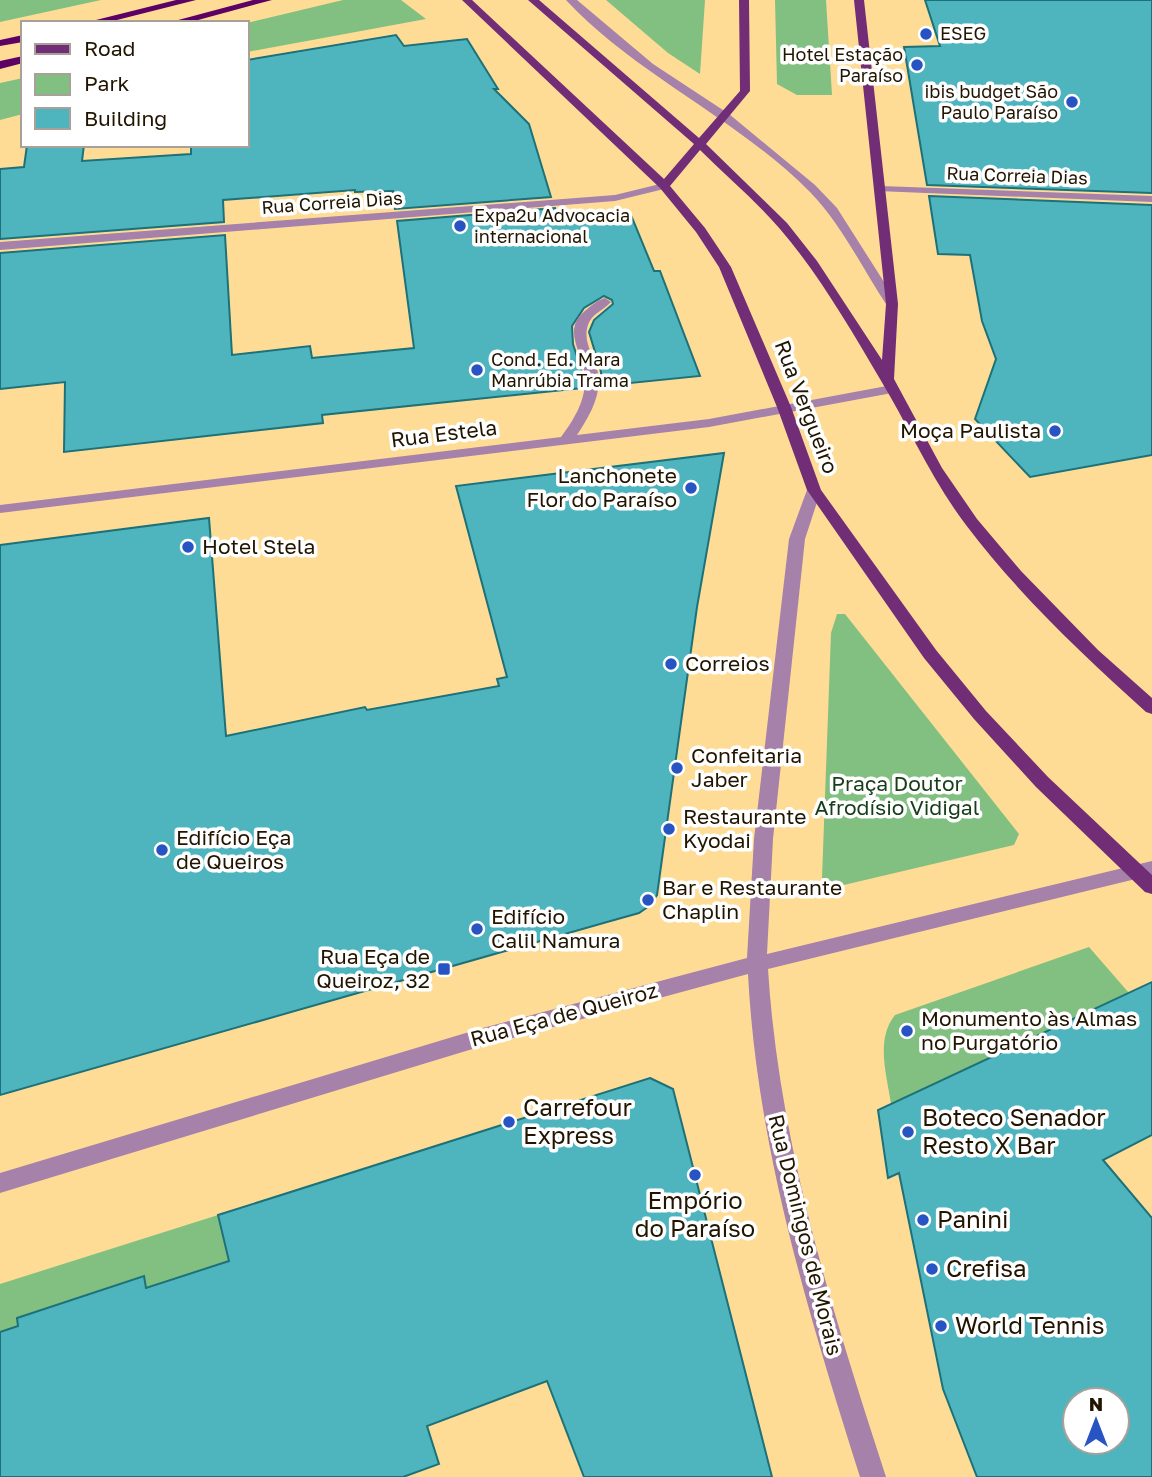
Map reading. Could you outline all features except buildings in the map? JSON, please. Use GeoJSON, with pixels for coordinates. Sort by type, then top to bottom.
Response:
{"type":"FeatureCollection","features":[{"type":"Feature","properties":{"kind":"highway"},"geometry":{"type":"LineString","coordinates":[[98,21],[191,0]]}},
{"type":"Feature","properties":{"kind":"highway"},"geometry":{"type":"LineString","coordinates":[[180,21],[267,0]]}},
{"type":"Feature","properties":{"kind":"highway"},"geometry":{"type":"LineString","coordinates":[[0,43],[21,38]]}},
{"type":"Feature","properties":{"kind":"highway"},"geometry":{"type":"LineString","coordinates":[[0,65],[21,60]]}},
{"type":"Feature","properties":{"kind":"main road","name":"Rua Vergueiro"},"geometry":{"type":"LineString","coordinates":[[467,0],[664,186],[701,230],[725,267],[784,407],[814,490],[930,654],[980,715],[1042,782],[1144,870],[1152,887]]}},
{"type":"Feature","properties":{"kind":"main road"},"geometry":{"type":"LineString","coordinates":[[533,0],[701,145],[798,243],[889,384],[935,468],[971,522],[1015,574],[1092,654],[1152,708]]}},
{"type":"Feature","properties":{"kind":"main road"},"geometry":{"type":"LineString","coordinates":[[664,186],[745,91],[744,0]]}},
{"type":"Feature","properties":{"kind":"main road"},"geometry":{"type":"LineString","coordinates":[[859,0],[892,304],[889,384]]}},
{"type":"Feature","properties":{"kind":"street"},"geometry":{"type":"LineString","coordinates":[[572,0],[649,66],[725,116],[788,166],[832,210],[892,304]]}},
{"type":"Feature","properties":{"kind":"street","name":"Rua Correia Dias"},"geometry":{"type":"LineString","coordinates":[[0,246],[615,198],[664,186]]}},
{"type":"Feature","properties":{"kind":"street","name":"Rua Correia Dias"},"geometry":{"type":"LineString","coordinates":[[881,189],[1152,198]]}},
{"type":"Feature","properties":{"kind":"street"},"geometry":{"type":"LineString","coordinates":[[566,440],[580,422],[593,384],[591,365],[579,340],[584,319],[606,302]]}},
{"type":"Feature","properties":{"kind":"street","name":"Rua Estela"},"geometry":{"type":"LineString","coordinates":[[0,509],[709,423],[889,384]]}},
{"type":"Feature","properties":{"kind":"street","name":"Rua Domingos de Morais"},"geometry":{"type":"LineString","coordinates":[[814,490],[797,539],[758,881],[757,963],[764,1048],[777,1140],[827,1326],[873,1477]]}},
{"type":"Feature","properties":{"kind":"street","name":"Rua Eça de Queiroz"},"geometry":{"type":"LineString","coordinates":[[0,1184],[479,1038],[757,963],[1144,870]]}},
{"type":"Feature","properties":{"kind":"green space"},"geometry":{"type":"Polygon","coordinates":[[[0,0],[101,0],[0,22],[0,0]]]}},
{"type":"Feature","properties":{"kind":"green space"},"geometry":{"type":"Polygon","coordinates":[[[343,0],[401,0],[426,19],[248,52],[248,23],[343,0]]]}},
{"type":"Feature","properties":{"kind":"green space"},"geometry":{"type":"Polygon","coordinates":[[[606,0],[705,0],[700,74],[668,53],[606,0]]]}},
{"type":"Feature","properties":{"kind":"green space"},"geometry":{"type":"Polygon","coordinates":[[[775,0],[826,0],[832,95],[797,95],[777,84],[775,0]]]}},
{"type":"Feature","properties":{"kind":"green space"},"geometry":{"type":"Polygon","coordinates":[[[21,78],[21,115],[0,120],[0,83],[21,78]]]}},
{"type":"Feature","properties":{"kind":"green space","name":"Praça Doutor Afrodísio Vidigal"},"geometry":{"type":"Polygon","coordinates":[[[837,614],[845,614],[1019,834],[1014,845],[831,888],[822,878],[831,633],[837,614]]]}},
{"type":"Feature","properties":{"kind":"green space"},"geometry":{"type":"Polygon","coordinates":[[[1089,947],[1129,993],[891,1104],[884,1046],[885,1035],[895,1015],[1089,947]]]}},
{"type":"Feature","properties":{"kind":"green space"},"geometry":{"type":"Polygon","coordinates":[[[218,1215],[229,1261],[146,1288],[144,1276],[18,1317],[18,1326],[0,1332],[0,1284],[218,1215]]]}},
{"type":"Feature","properties":{"kind":"place","name":"ESEG"},"geometry":{"type":"Point","coordinates":[926,34]}},
{"type":"Feature","properties":{"kind":"place","name":"Hotel Estação Paraíso"},"geometry":{"type":"Point","coordinates":[917,65]}},
{"type":"Feature","properties":{"kind":"place","name":"ibis budget São Paulo Paraíso"},"geometry":{"type":"Point","coordinates":[1072,102]}},
{"type":"Feature","properties":{"kind":"place","name":"Expa2u Advocacia internacional"},"geometry":{"type":"Point","coordinates":[460,226]}},
{"type":"Feature","properties":{"kind":"place","name":"Cond. Ed. Mara Manrúbia Trama"},"geometry":{"type":"Point","coordinates":[477,370]}},
{"type":"Feature","properties":{"kind":"place","name":"Moça Paulista"},"geometry":{"type":"Point","coordinates":[1055,431]}},
{"type":"Feature","properties":{"kind":"place","name":"Lanchonete Flor do Paraíso"},"geometry":{"type":"Point","coordinates":[691,488]}},
{"type":"Feature","properties":{"kind":"place","name":"Hotel Stela"},"geometry":{"type":"Point","coordinates":[188,547]}},
{"type":"Feature","properties":{"kind":"place","name":"Correios"},"geometry":{"type":"Point","coordinates":[671,664]}},
{"type":"Feature","properties":{"kind":"place","name":"Confeitaria Jaber"},"geometry":{"type":"Point","coordinates":[677,768]}},
{"type":"Feature","properties":{"kind":"place","name":"Restaurante Kyodai"},"geometry":{"type":"Point","coordinates":[669,829]}},
{"type":"Feature","properties":{"kind":"place","name":"Edifício Eça de Queiros"},"geometry":{"type":"Point","coordinates":[162,850]}},
{"type":"Feature","properties":{"kind":"place","name":"Bar e Restaurante Chaplin"},"geometry":{"type":"Point","coordinates":[648,900]}},
{"type":"Feature","properties":{"kind":"place","name":"Edifício Calil Namura"},"geometry":{"type":"Point","coordinates":[477,929]}},
{"type":"Feature","properties":{"kind":"place","name":"Rua Eça de Queiroz, 32"},"geometry":{"type":"Point","coordinates":[444,969]}},
{"type":"Feature","properties":{"kind":"place","name":"Monumento às Almas no Purgatório"},"geometry":{"type":"Point","coordinates":[907,1031]}},
{"type":"Feature","properties":{"kind":"place","name":"Carrefour Express"},"geometry":{"type":"Point","coordinates":[509,1122]}},
{"type":"Feature","properties":{"kind":"place","name":"Boteco Senador Resto X Bar"},"geometry":{"type":"Point","coordinates":[908,1132]}},
{"type":"Feature","properties":{"kind":"place","name":"Empório do Paraíso"},"geometry":{"type":"Point","coordinates":[695,1175]}},
{"type":"Feature","properties":{"kind":"place","name":"Panini"},"geometry":{"type":"Point","coordinates":[923,1220]}},
{"type":"Feature","properties":{"kind":"place","name":"Crefisa"},"geometry":{"type":"Point","coordinates":[932,1269]}},
{"type":"Feature","properties":{"kind":"place","name":"World Tennis"},"geometry":{"type":"Point","coordinates":[941,1326]}}]}
